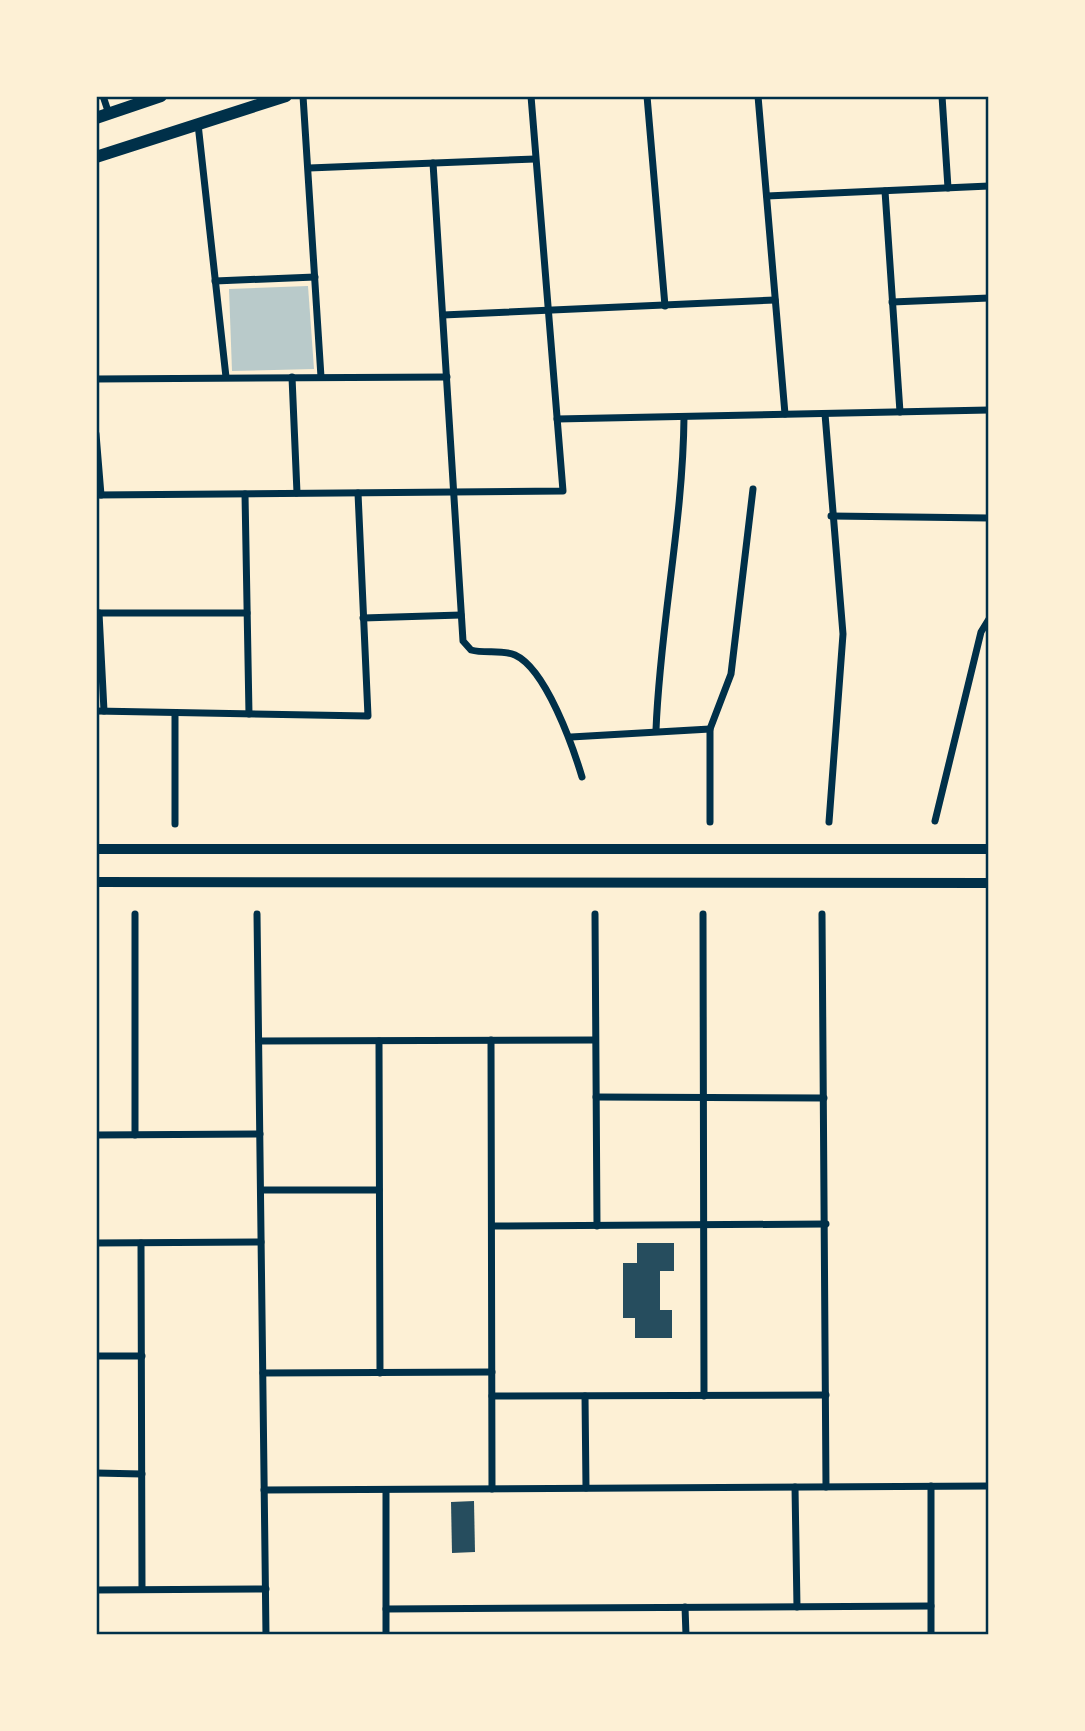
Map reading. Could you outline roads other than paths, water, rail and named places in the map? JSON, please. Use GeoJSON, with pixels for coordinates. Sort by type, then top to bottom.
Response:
{"type":"FeatureCollection","features":[{"type":"Feature","properties":{"kind":"main road"},"geometry":{"type":"LineString","coordinates":[[96,118],[161,96]]}},
{"type":"Feature","properties":{"kind":"main road"},"geometry":{"type":"LineString","coordinates":[[96,158],[286,96]]}},
{"type":"Feature","properties":{"kind":"main road"},"geometry":{"type":"LineString","coordinates":[[96,849],[989,849]]}},
{"type":"Feature","properties":{"kind":"main road"},"geometry":{"type":"LineString","coordinates":[[96,882],[989,883]]}},
{"type":"Feature","properties":{"kind":"street"},"geometry":{"type":"LineString","coordinates":[[103,96],[109,114]]}},
{"type":"Feature","properties":{"kind":"street"},"geometry":{"type":"LineString","coordinates":[[303,96],[321,377]]}},
{"type":"Feature","properties":{"kind":"street"},"geometry":{"type":"LineString","coordinates":[[96,434],[99,495],[563,491],[531,96]]}},
{"type":"Feature","properties":{"kind":"street"},"geometry":{"type":"LineString","coordinates":[[648,96],[665,306]]}},
{"type":"Feature","properties":{"kind":"street"},"geometry":{"type":"LineString","coordinates":[[758,96],[785,414]]}},
{"type":"Feature","properties":{"kind":"street"},"geometry":{"type":"LineString","coordinates":[[942,96],[948,188]]}},
{"type":"Feature","properties":{"kind":"street"},"geometry":{"type":"LineString","coordinates":[[198,124],[226,377]]}},
{"type":"Feature","properties":{"kind":"street"},"geometry":{"type":"LineString","coordinates":[[309,168],[535,159]]}},
{"type":"Feature","properties":{"kind":"street"},"geometry":{"type":"LineString","coordinates":[[433,163],[463,641],[467,648],[476,652],[509,653],[522,659],[556,708],[570,737],[582,777]]}},
{"type":"Feature","properties":{"kind":"street"},"geometry":{"type":"LineString","coordinates":[[767,196],[989,186]]}},
{"type":"Feature","properties":{"kind":"street"},"geometry":{"type":"LineString","coordinates":[[885,191],[900,412]]}},
{"type":"Feature","properties":{"kind":"street"},"geometry":{"type":"LineString","coordinates":[[215,281],[315,277]]}},
{"type":"Feature","properties":{"kind":"street"},"geometry":{"type":"LineString","coordinates":[[892,302],[989,298]]}},
{"type":"Feature","properties":{"kind":"street"},"geometry":{"type":"LineString","coordinates":[[443,315],[550,313],[775,300]]}},
{"type":"Feature","properties":{"kind":"street"},"geometry":{"type":"LineString","coordinates":[[292,377],[296,493]]}},
{"type":"Feature","properties":{"kind":"street"},"geometry":{"type":"LineString","coordinates":[[96,379],[447,377]]}},
{"type":"Feature","properties":{"kind":"street"},"geometry":{"type":"LineString","coordinates":[[557,419],[989,410]]}},
{"type":"Feature","properties":{"kind":"street"},"geometry":{"type":"LineString","coordinates":[[825,414],[831,516],[840,582],[843,634],[829,821]]}},
{"type":"Feature","properties":{"kind":"street"},"geometry":{"type":"LineString","coordinates":[[656,730],[660,653],[680,513],[684,417]]}},
{"type":"Feature","properties":{"kind":"street"},"geometry":{"type":"LineString","coordinates":[[710,822],[710,729],[731,674],[753,489]]}},
{"type":"Feature","properties":{"kind":"street"},"geometry":{"type":"LineString","coordinates":[[247,613],[98,612],[100,711],[368,716],[358,493]]}},
{"type":"Feature","properties":{"kind":"street"},"geometry":{"type":"LineString","coordinates":[[245,494],[249,714]]}},
{"type":"Feature","properties":{"kind":"street"},"geometry":{"type":"LineString","coordinates":[[831,516],[989,518]]}},
{"type":"Feature","properties":{"kind":"street"},"geometry":{"type":"LineString","coordinates":[[363,618],[461,615]]}},
{"type":"Feature","properties":{"kind":"street"},"geometry":{"type":"LineString","coordinates":[[935,821],[981,632],[989,619]]}},
{"type":"Feature","properties":{"kind":"street"},"geometry":{"type":"LineString","coordinates":[[174,713],[175,824]]}},
{"type":"Feature","properties":{"kind":"street"},"geometry":{"type":"LineString","coordinates":[[570,737],[710,729]]}},
{"type":"Feature","properties":{"kind":"street"},"geometry":{"type":"LineString","coordinates":[[135,914],[135,1135]]}},
{"type":"Feature","properties":{"kind":"street"},"geometry":{"type":"LineString","coordinates":[[257,914],[266,1635]]}},
{"type":"Feature","properties":{"kind":"street"},"geometry":{"type":"LineString","coordinates":[[595,914],[597,1226]]}},
{"type":"Feature","properties":{"kind":"street"},"geometry":{"type":"LineString","coordinates":[[702,914],[704,1396]]}},
{"type":"Feature","properties":{"kind":"street"},"geometry":{"type":"LineString","coordinates":[[822,914],[826,1487]]}},
{"type":"Feature","properties":{"kind":"street"},"geometry":{"type":"LineString","coordinates":[[491,1040],[492,1489]]}},
{"type":"Feature","properties":{"kind":"street"},"geometry":{"type":"LineString","coordinates":[[259,1041],[595,1040]]}},
{"type":"Feature","properties":{"kind":"street"},"geometry":{"type":"LineString","coordinates":[[379,1041],[380,1373]]}},
{"type":"Feature","properties":{"kind":"street"},"geometry":{"type":"LineString","coordinates":[[596,1097],[824,1098]]}},
{"type":"Feature","properties":{"kind":"street"},"geometry":{"type":"LineString","coordinates":[[96,1135],[260,1134]]}},
{"type":"Feature","properties":{"kind":"street"},"geometry":{"type":"LineString","coordinates":[[261,1190],[379,1190]]}},
{"type":"Feature","properties":{"kind":"street"},"geometry":{"type":"LineString","coordinates":[[492,1226],[826,1224]]}},
{"type":"Feature","properties":{"kind":"street"},"geometry":{"type":"LineString","coordinates":[[96,1243],[261,1242]]}},
{"type":"Feature","properties":{"kind":"street"},"geometry":{"type":"LineString","coordinates":[[141,1243],[142,1589]]}},
{"type":"Feature","properties":{"kind":"street"},"geometry":{"type":"LineString","coordinates":[[96,1356],[142,1356]]}},
{"type":"Feature","properties":{"kind":"street"},"geometry":{"type":"LineString","coordinates":[[263,1373],[492,1372]]}},
{"type":"Feature","properties":{"kind":"street"},"geometry":{"type":"LineString","coordinates":[[492,1396],[826,1395]]}},
{"type":"Feature","properties":{"kind":"street"},"geometry":{"type":"LineString","coordinates":[[584,1396],[586,1489]]}},
{"type":"Feature","properties":{"kind":"street"},"geometry":{"type":"LineString","coordinates":[[96,1473],[142,1474]]}},
{"type":"Feature","properties":{"kind":"street"},"geometry":{"type":"LineString","coordinates":[[931,1486],[931,1635]]}},
{"type":"Feature","properties":{"kind":"street"},"geometry":{"type":"LineString","coordinates":[[264,1490],[989,1486]]}},
{"type":"Feature","properties":{"kind":"street"},"geometry":{"type":"LineString","coordinates":[[795,1487],[797,1607]]}},
{"type":"Feature","properties":{"kind":"street"},"geometry":{"type":"LineString","coordinates":[[386,1490],[386,1635]]}},
{"type":"Feature","properties":{"kind":"street"},"geometry":{"type":"LineString","coordinates":[[96,1590],[265,1588]]}},
{"type":"Feature","properties":{"kind":"street"},"geometry":{"type":"LineString","coordinates":[[386,1609],[931,1606]]}},
{"type":"Feature","properties":{"kind":"street"},"geometry":{"type":"LineString","coordinates":[[685,1607],[686,1635]]}}]}
